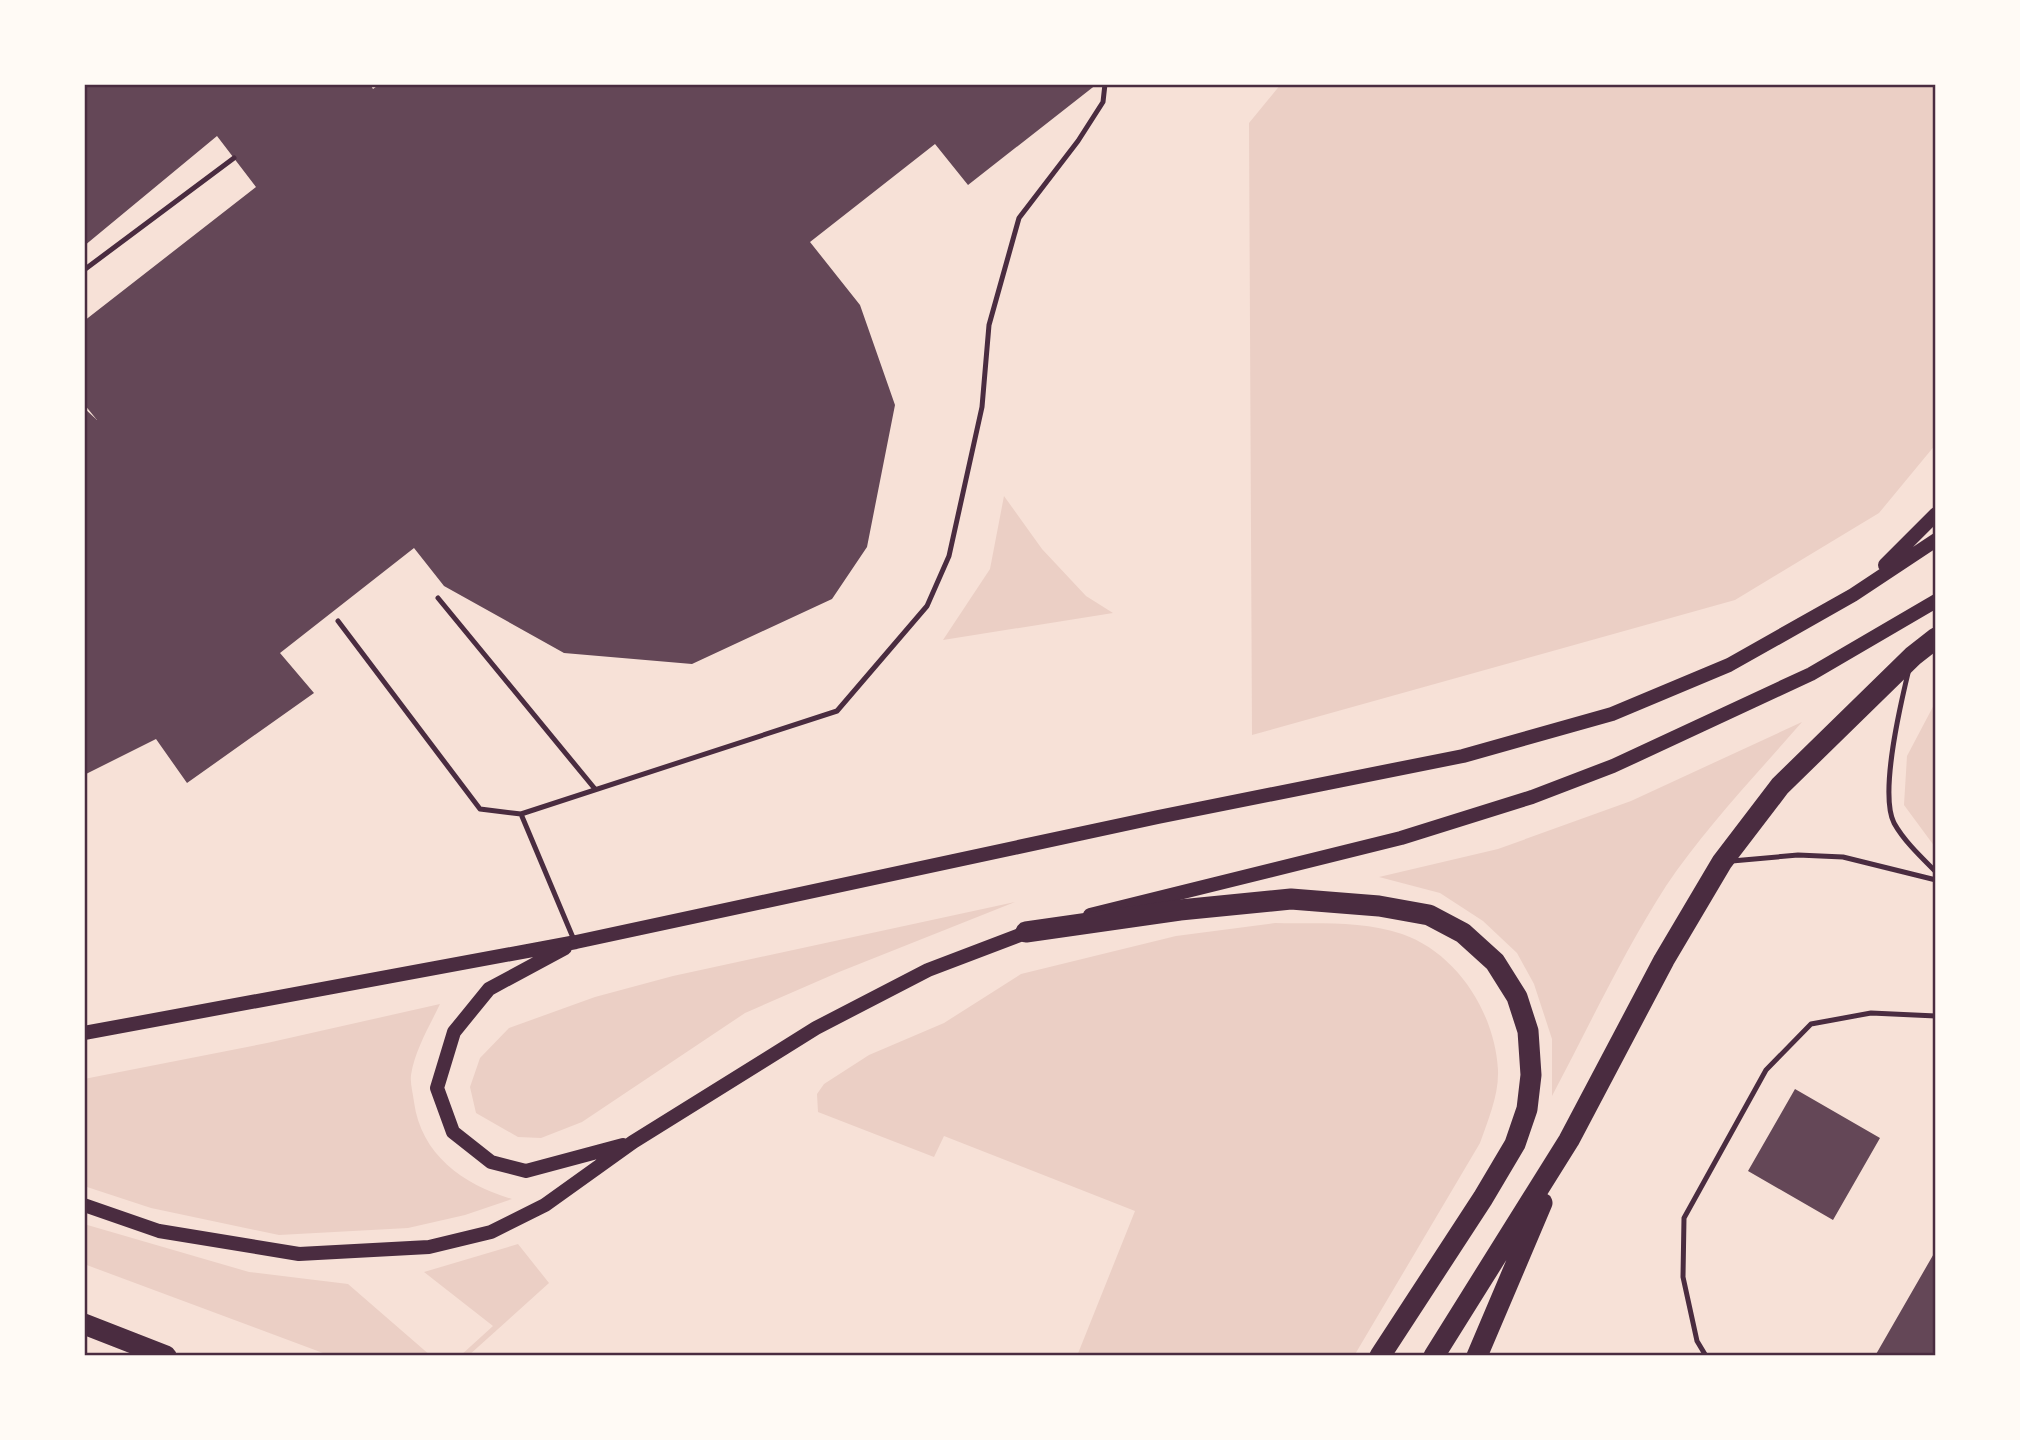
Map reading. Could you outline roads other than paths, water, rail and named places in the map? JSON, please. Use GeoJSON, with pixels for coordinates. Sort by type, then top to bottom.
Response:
{"type":"FeatureCollection","features":[{"type":"Feature","properties":{"kind":"highway"},"geometry":{"type":"LineString","coordinates":[[1434,1356],[1569,1140],[1664,960],[1721,862],[1780,786],[1913,656],[1936,638]]}},
{"type":"Feature","properties":{"kind":"highway"},"geometry":{"type":"LineString","coordinates":[[1026,932],[1180,910],[1291,899],[1379,906],[1429,915],[1463,933],[1495,962],[1517,997],[1528,1031],[1531,1075],[1527,1109],[1515,1144],[1483,1198],[1380,1356]]}},
{"type":"Feature","properties":{"kind":"highway"},"geometry":{"type":"LineString","coordinates":[[1477,1356],[1569,1140]]}},
{"type":"Feature","properties":{"kind":"highway"},"geometry":{"type":"LineString","coordinates":[[84,1324],[166,1356]]}},
{"type":"Feature","properties":{"kind":"main road"},"geometry":{"type":"LineString","coordinates":[[1853,595],[1936,514]]}},
{"type":"Feature","properties":{"kind":"main road"},"geometry":{"type":"LineString","coordinates":[[84,1032],[576,942],[1144,820],[1463,757],[1612,714],[1730,665],[1853,595],[1936,540]]}},
{"type":"Feature","properties":{"kind":"main road"},"geometry":{"type":"LineString","coordinates":[[84,1205],[159,1231],[299,1254],[429,1247],[491,1232],[545,1205],[633,1142],[816,1028],[928,970],[1026,932],[1210,883],[1401,838],[1532,797],[1613,766],[1811,674],[1936,601]]}},
{"type":"Feature","properties":{"kind":"main road"},"geometry":{"type":"LineString","coordinates":[[576,942],[489,989],[454,1032],[437,1088],[453,1132],[491,1161],[526,1171],[633,1142]]}},
{"type":"Feature","properties":{"kind":"lane"},"geometry":{"type":"LineString","coordinates":[[338,621],[480,809],[521,814],[837,711],[927,606],[949,556],[982,407],[989,325],[1018,218],[1078,141],[1103,102],[1105,84]]}},
{"type":"Feature","properties":{"kind":"lane"},"geometry":{"type":"LineString","coordinates":[[84,270],[234,158]]}},
{"type":"Feature","properties":{"kind":"lane"},"geometry":{"type":"LineString","coordinates":[[438,598],[595,789]]}},
{"type":"Feature","properties":{"kind":"lane"},"geometry":{"type":"LineString","coordinates":[[1913,656],[1901,705],[1889,789],[1893,821],[1917,854],[1936,872]]}},
{"type":"Feature","properties":{"kind":"lane"},"geometry":{"type":"LineString","coordinates":[[521,814],[576,942]]}},
{"type":"Feature","properties":{"kind":"lane"},"geometry":{"type":"LineString","coordinates":[[1721,862],[1798,855],[1843,857],[1936,880]]}},
{"type":"Feature","properties":{"kind":"lane"},"geometry":{"type":"LineString","coordinates":[[1706,1356],[1697,1341],[1683,1278],[1684,1218],[1766,1070],[1811,1024],[1871,1013],[1936,1016]]}}]}
